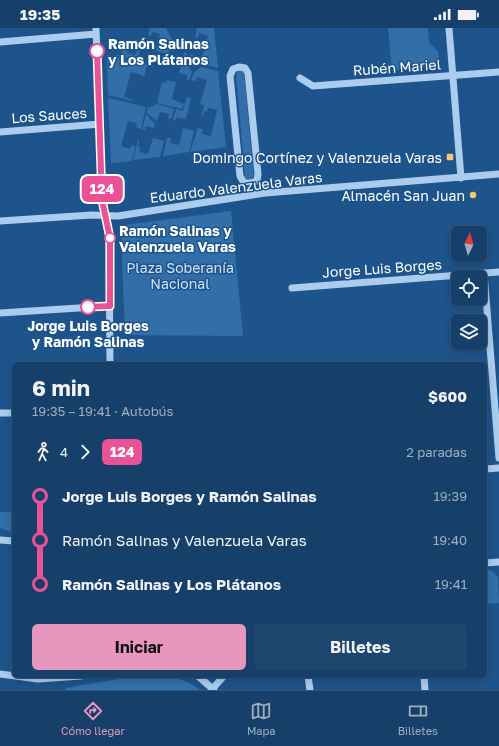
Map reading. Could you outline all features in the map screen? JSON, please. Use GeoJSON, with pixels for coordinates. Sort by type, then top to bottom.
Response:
{"type":"FeatureCollection","features":[{"type":"Feature","properties":{"kind":"street"},"geometry":{"type":"LineString","coordinates":[[449,28],[461,178]]}},
{"type":"Feature","properties":{"kind":"street"},"geometry":{"type":"LineString","coordinates":[[0,42],[96,31],[102,200],[110,238],[110,362]]}},
{"type":"Feature","properties":{"kind":"street"},"geometry":{"type":"LineString","coordinates":[[239,67],[245,68],[248,73],[258,174],[257,181],[250,183],[244,183],[240,176],[230,76],[233,69],[239,67]]}},
{"type":"Feature","properties":{"kind":"street","name":"Rubén Mariel"},"geometry":{"type":"LineString","coordinates":[[300,78],[313,86],[499,72]]}},
{"type":"Feature","properties":{"kind":"street","name":"Los Sauces"},"geometry":{"type":"LineString","coordinates":[[0,132],[100,124]]}},
{"type":"Feature","properties":{"kind":"street","name":"Eduardo Valenzuela Varas"},"geometry":{"type":"LineString","coordinates":[[0,221],[92,215],[106,216],[252,196],[499,174]]}},
{"type":"Feature","properties":{"kind":"street"},"geometry":{"type":"LineString","coordinates":[[250,183],[252,196]]}},
{"type":"Feature","properties":{"kind":"street","name":"Jorge Luis Borges"},"geometry":{"type":"LineString","coordinates":[[487,273],[499,272]]}},
{"type":"Feature","properties":{"kind":"street","name":"Jorge Luis Borges"},"geometry":{"type":"LineString","coordinates":[[292,288],[451,276]]}},
{"type":"Feature","properties":{"kind":"street"},"geometry":{"type":"LineString","coordinates":[[0,313],[110,306]]}},
{"type":"Feature","properties":{"kind":"street"},"geometry":{"type":"LineString","coordinates":[[485,306],[488,371],[499,458]]}},
{"type":"Feature","properties":{"kind":"street"},"geometry":{"type":"LineString","coordinates":[[0,413],[12,413]]}},
{"type":"Feature","properties":{"kind":"street"},"geometry":{"type":"LineString","coordinates":[[487,469],[499,468]]}},
{"type":"Feature","properties":{"kind":"street"},"geometry":{"type":"LineString","coordinates":[[0,540],[12,541]]}},
{"type":"Feature","properties":{"kind":"street"},"geometry":{"type":"LineString","coordinates":[[487,563],[499,562]]}},
{"type":"Feature","properties":{"kind":"street"},"geometry":{"type":"LineString","coordinates":[[0,674],[12,675]]}},
{"type":"Feature","properties":{"kind":"street"},"geometry":{"type":"LineString","coordinates":[[36,678],[57,678]]}},
{"type":"Feature","properties":{"kind":"street"},"geometry":{"type":"LineString","coordinates":[[200,678],[214,689],[222,678]]}},
{"type":"Feature","properties":{"kind":"street"},"geometry":{"type":"LineString","coordinates":[[308,678],[310,690]]}},
{"type":"Feature","properties":{"kind":"street"},"geometry":{"type":"LineString","coordinates":[[424,678],[425,690]]}},
{"type":"Feature","properties":{"kind":"green space"},"geometry":{"type":"Polygon","coordinates":[[[150,28],[166,28],[172,40],[167,58],[164,57],[165,53],[156,51],[160,34],[152,32],[151,36],[148,35],[150,28]]]}},
{"type":"Feature","properties":{"kind":"green space"},"geometry":{"type":"Polygon","coordinates":[[[197,28],[214,28],[218,68],[189,61],[190,54],[193,55],[192,59],[201,61],[208,36],[199,33],[198,38],[195,37],[197,28]]]}},
{"type":"Feature","properties":{"kind":"green space"},"geometry":{"type":"Polygon","coordinates":[[[388,28],[428,28],[429,43],[438,51],[439,60],[433,67],[392,70],[388,28]]]}},
{"type":"Feature","properties":{"kind":"green space"},"geometry":{"type":"Polygon","coordinates":[[[123,43],[129,43],[127,53],[135,55],[137,51],[140,51],[137,60],[114,55],[122,55],[123,43]]]}},
{"type":"Feature","properties":{"kind":"green space"},"geometry":{"type":"Polygon","coordinates":[[[184,52],[187,53],[185,62],[192,72],[189,80],[187,80],[187,75],[179,73],[184,52]]]}},
{"type":"Feature","properties":{"kind":"green space"},"geometry":{"type":"Polygon","coordinates":[[[107,55],[147,65],[144,77],[131,72],[124,97],[133,101],[108,95],[107,55]]]}},
{"type":"Feature","properties":{"kind":"green space"},"geometry":{"type":"Polygon","coordinates":[[[201,67],[218,71],[226,147],[190,152],[198,128],[203,129],[202,134],[211,136],[217,110],[208,108],[207,112],[204,111],[203,117],[201,116],[204,106],[200,104],[207,80],[197,77],[196,81],[191,80],[194,73],[201,67]]]}},
{"type":"Feature","properties":{"kind":"green space"},"geometry":{"type":"Polygon","coordinates":[[[239,70],[242,70],[244,73],[254,177],[250,180],[247,180],[245,177],[236,74],[239,70]]]}},
{"type":"Feature","properties":{"kind":"green space"},"geometry":{"type":"Polygon","coordinates":[[[167,80],[176,82],[172,99],[184,104],[182,109],[157,103],[162,82],[166,83],[167,80]]]}},
{"type":"Feature","properties":{"kind":"green space"},"geometry":{"type":"Polygon","coordinates":[[[187,97],[191,98],[186,119],[177,117],[175,121],[173,120],[176,109],[183,111],[187,97]]]}},
{"type":"Feature","properties":{"kind":"green space"},"geometry":{"type":"Polygon","coordinates":[[[108,98],[146,107],[141,129],[136,127],[137,123],[128,121],[121,146],[130,149],[131,145],[135,146],[132,161],[111,163],[108,98]]]}},
{"type":"Feature","properties":{"kind":"green space"},"geometry":{"type":"Polygon","coordinates":[[[157,104],[174,109],[171,119],[168,118],[169,114],[160,112],[157,121],[146,112],[148,108],[157,104]]]}},
{"type":"Feature","properties":{"kind":"green space"},"geometry":{"type":"Polygon","coordinates":[[[146,114],[155,124],[154,128],[146,126],[145,130],[142,129],[146,114]]]}},
{"type":"Feature","properties":{"kind":"green space"},"geometry":{"type":"Polygon","coordinates":[[[183,128],[194,131],[189,152],[163,156],[167,138],[171,138],[170,143],[179,145],[183,128]]]}},
{"type":"Feature","properties":{"kind":"green space"},"geometry":{"type":"Polygon","coordinates":[[[153,138],[164,141],[160,157],[133,160],[138,140],[140,152],[148,154],[153,138]]]}},
{"type":"Feature","properties":{"kind":"green space","name":"Plaza Soberanía Nacional"},"geometry":{"type":"Polygon","coordinates":[[[231,211],[243,336],[125,335],[121,230],[125,225],[231,211]]]}},
{"type":"Feature","properties":{"kind":"green space"},"geometry":{"type":"Polygon","coordinates":[[[0,512],[12,512],[12,532],[0,528],[0,512]]]}},
{"type":"Feature","properties":{"kind":"green space"},"geometry":{"type":"Polygon","coordinates":[[[487,570],[491,570],[498,577],[499,603],[487,604],[487,570]]]}},
{"type":"Feature","properties":{"kind":"green space"},"geometry":{"type":"Polygon","coordinates":[[[124,678],[174,678],[185,681],[200,690],[66,690],[66,688],[124,678]]]}},
{"type":"Feature","properties":{"kind":"bus line","name":"124"},"geometry":{"type":"LineString","coordinates":[[88,307],[110,306],[110,238],[102,200],[97,51]]}},
{"type":"Feature","properties":{"kind":"place","name":"Ramón Salinas y Los Plátanos"},"geometry":{"type":"Point","coordinates":[97,51]}},
{"type":"Feature","properties":{"kind":"place","name":"Domingo Cortínez y Valenzuela Varas"},"geometry":{"type":"Point","coordinates":[450,157]}},
{"type":"Feature","properties":{"kind":"place","name":"Almacén San Juan"},"geometry":{"type":"Point","coordinates":[473,195]}},
{"type":"Feature","properties":{"kind":"place","name":"Ramón Salinas y Valenzuela Varas"},"geometry":{"type":"Point","coordinates":[110,238]}},
{"type":"Feature","properties":{"kind":"place","name":"Jorge Luis Borges y Ramón Salinas"},"geometry":{"type":"Point","coordinates":[88,307]}}]}
